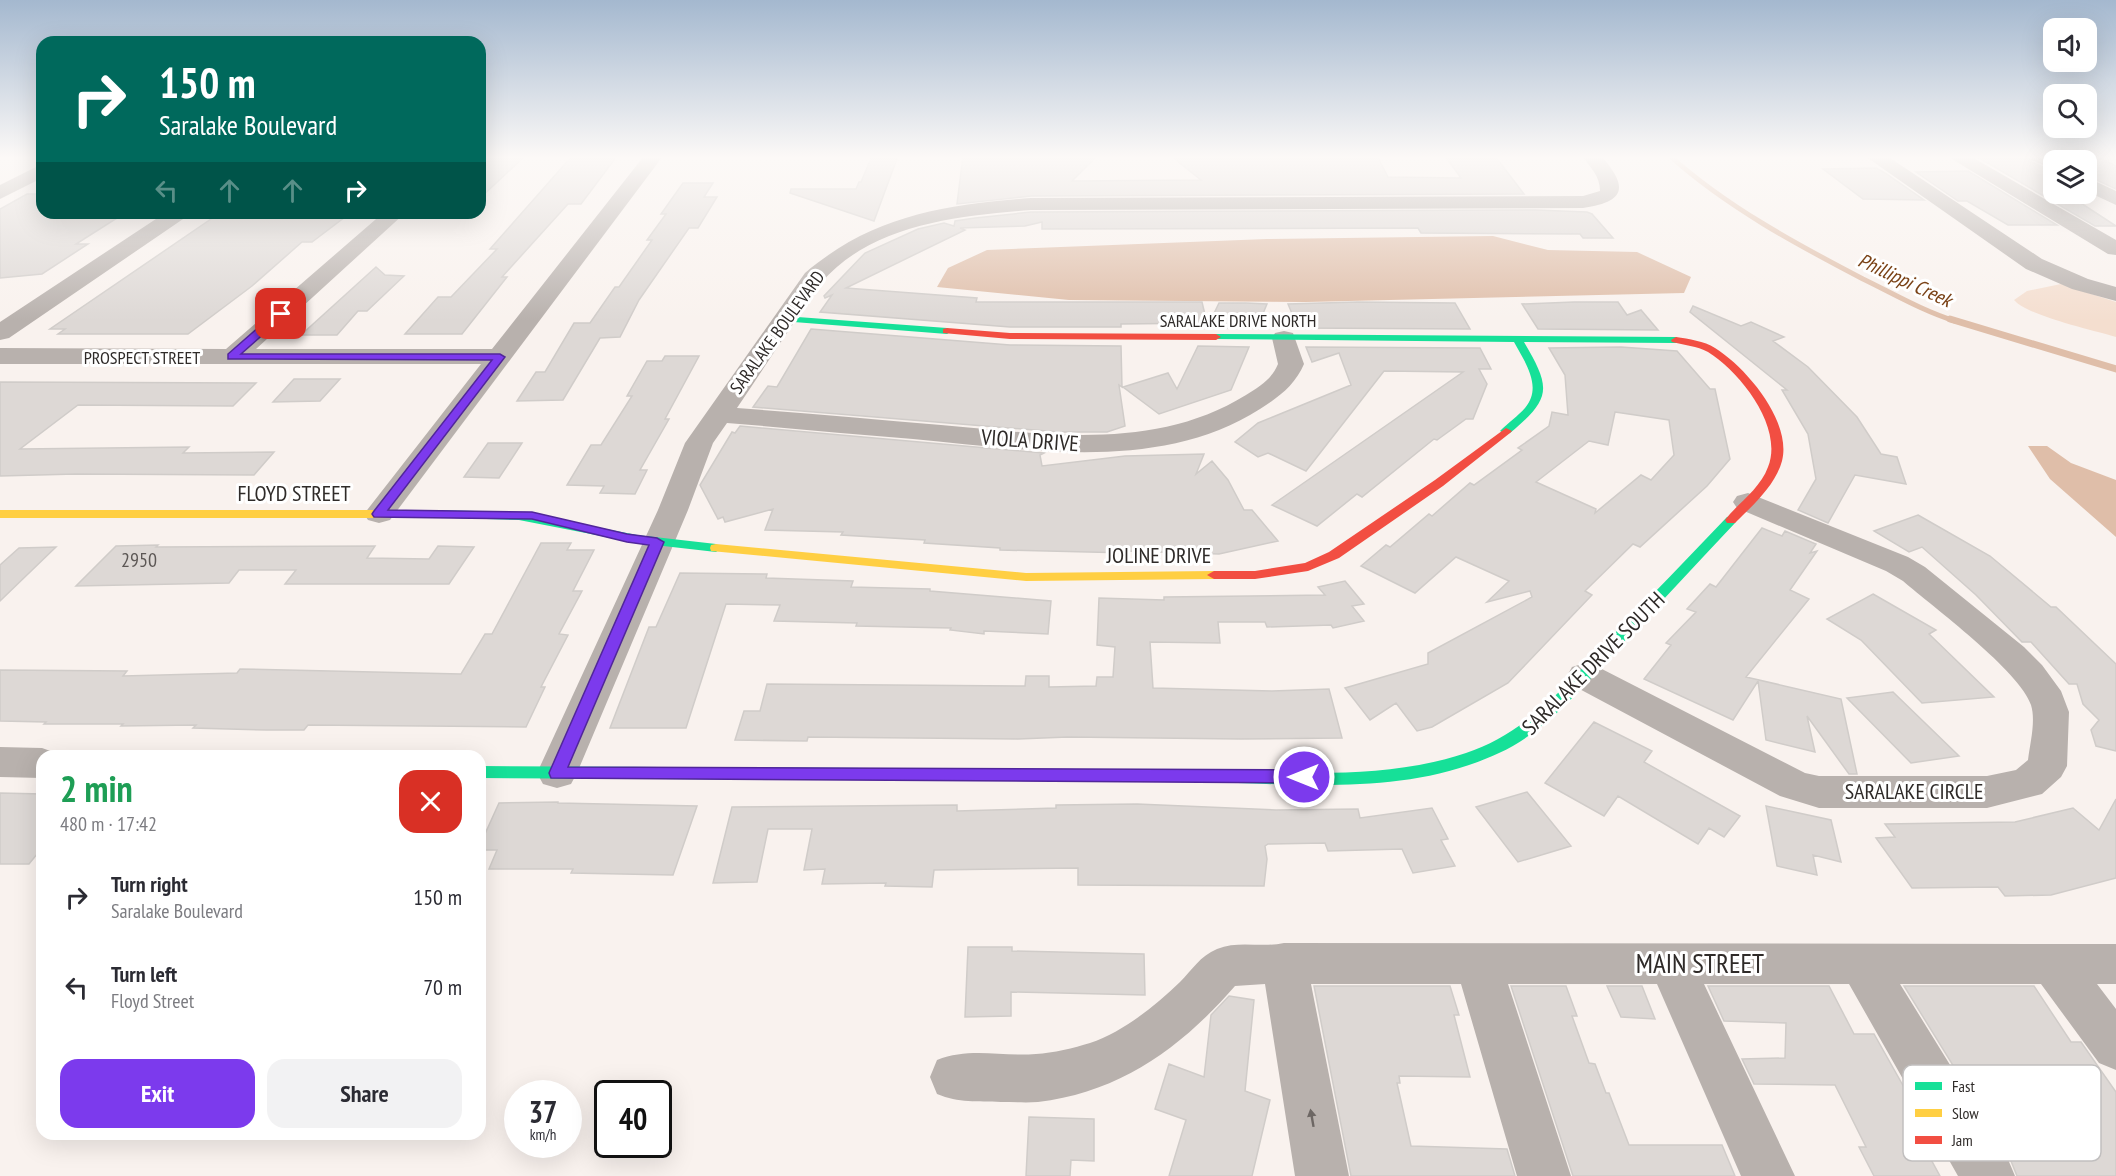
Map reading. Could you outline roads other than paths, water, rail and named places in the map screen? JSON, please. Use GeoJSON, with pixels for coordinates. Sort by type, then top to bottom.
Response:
{"type":"FeatureCollection","features":[{"type":"Feature","properties":{"kind":"street"},"geometry":{"type":"LineString","coordinates":[[379,514],[612,211]]}},
{"type":"Feature","properties":{"kind":"street","name":"SARALAKE BOULEVARD"},"geometry":{"type":"LineString","coordinates":[[557,773],[673,510],[699,443],[784,319],[823,268],[858,244],[885,231],[919,220],[963,211]]}},
{"type":"Feature","properties":{"kind":"street"},"geometry":{"type":"LineString","coordinates":[[1955,211],[2034,264],[2080,284],[2116,294]]}},
{"type":"Feature","properties":{"kind":"street"},"geometry":{"type":"LineString","coordinates":[[2050,211],[2116,249]]}},
{"type":"Feature","properties":{"kind":"street"},"geometry":{"type":"LineString","coordinates":[[0,333],[170,219]]}},
{"type":"Feature","properties":{"kind":"street"},"geometry":{"type":"LineString","coordinates":[[232,357],[388,219]]}},
{"type":"Feature","properties":{"kind":"street","name":"SARALAKE DRIVE NORTH"},"geometry":{"type":"LineString","coordinates":[[784,319],[1010,336],[1669,339],[1693,343]]}},
{"type":"Feature","properties":{"kind":"street","name":"VIOLA DRIVE"},"geometry":{"type":"LineString","coordinates":[[718,414],[1051,443],[1103,444],[1153,440],[1182,434],[1222,419],[1251,404],[1281,383],[1291,364],[1284,338]]}},
{"type":"Feature","properties":{"kind":"street","name":"JOLINE DRIVE"},"geometry":{"type":"LineString","coordinates":[[657,542],[1026,577],[1255,575],[1308,567],[1335,555],[1439,483],[1530,412],[1538,402],[1539,382],[1518,338]]}},
{"type":"Feature","properties":{"kind":"street","name":"SARALAKE DRIVE SOUTH"},"geometry":{"type":"LineString","coordinates":[[486,772],[1393,776],[1450,766],[1480,757],[1520,737],[1538,723],[1748,502],[1767,481],[1778,461],[1779,441],[1775,424],[1762,402],[1724,359],[1708,348],[1693,343]]}},
{"type":"Feature","properties":{"kind":"street","name":"PROSPECT STREET"},"geometry":{"type":"LineString","coordinates":[[0,356],[500,357]]}},
{"type":"Feature","properties":{"kind":"street","name":"SARALAKE CIRCLE"},"geometry":{"type":"LineString","coordinates":[[1585,676],[1794,785],[1819,792],[1987,792],[2028,783],[2047,766],[2050,707],[2043,689],[2024,667],[1914,574],[1897,564],[1748,502]]}},
{"type":"Feature","properties":{"kind":"street","name":"FLOYD STREET"},"geometry":{"type":"LineString","coordinates":[[0,514],[532,516],[627,538],[657,542]]}},
{"type":"Feature","properties":{"kind":"street"},"geometry":{"type":"LineString","coordinates":[[0,762],[36,763]]}},
{"type":"Feature","properties":{"kind":"street"},"geometry":{"type":"LineString","coordinates":[[1284,963],[1322,1176]]}},
{"type":"Feature","properties":{"kind":"street"},"geometry":{"type":"LineString","coordinates":[[1478,963],[1544,1176]]}},
{"type":"Feature","properties":{"kind":"street"},"geometry":{"type":"LineString","coordinates":[[1861,963],[1922,1065]]}},
{"type":"Feature","properties":{"kind":"street","name":"MAIN STREET"},"geometry":{"type":"LineString","coordinates":[[955,1077],[1037,1078],[1089,1067],[1124,1053],[1156,1032],[1196,997],[1219,971],[1232,964],[2116,964]]}},
{"type":"Feature","properties":{"kind":"street"},"geometry":{"type":"LineString","coordinates":[[1671,964],[1768,1176]]}},
{"type":"Feature","properties":{"kind":"street"},"geometry":{"type":"LineString","coordinates":[[2053,964],[2116,1047]]}},
{"type":"Feature","properties":{"kind":"street"},"geometry":{"type":"LineString","coordinates":[[1979,1161],[1988,1176]]}},
{"type":"Feature","properties":{"kind":"waterway","name":"Phillippi Creek"},"geometry":{"type":"LineString","coordinates":[[1743,211],[1838,266],[1909,302],[1955,321]]}},
{"type":"Feature","properties":{"kind":"waterway","name":"Phillippi Creek"},"geometry":{"type":"LineString","coordinates":[[1950,319],[2116,369]]}}]}
